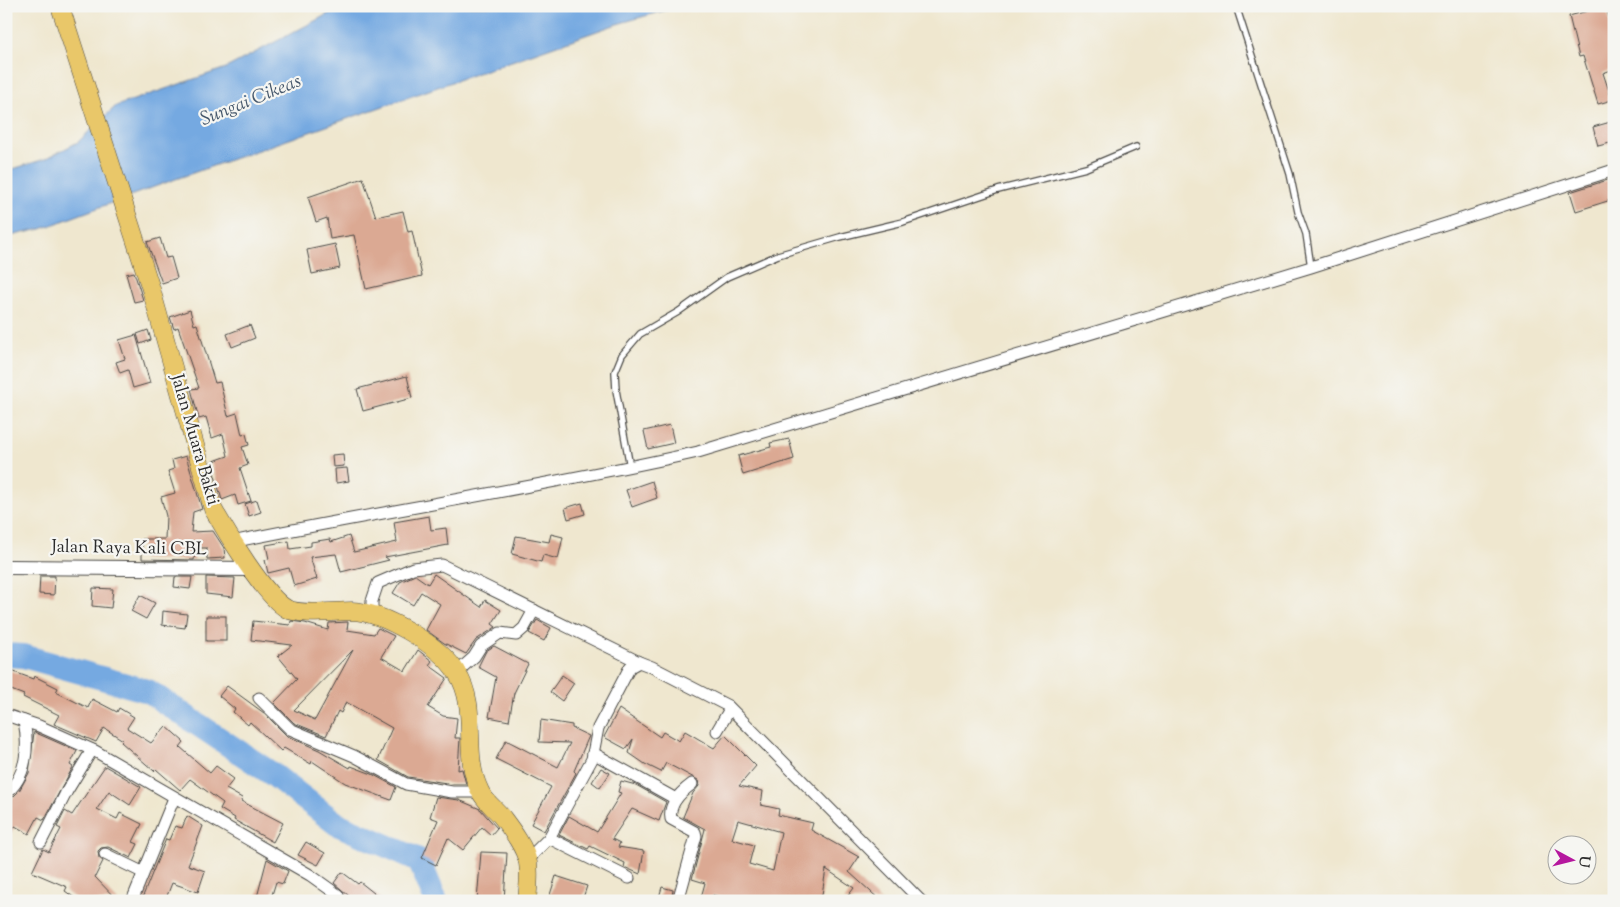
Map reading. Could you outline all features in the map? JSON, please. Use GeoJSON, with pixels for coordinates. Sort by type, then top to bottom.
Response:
{"type":"FeatureCollection","features":[{"type":"Feature","properties":{"kind":"main road","name":"Jalan Muara Bakti"},"geometry":{"type":"LineString","coordinates":[[62,12],[150,289],[213,509],[232,542],[278,602],[292,611],[354,611],[372,614],[388,620],[428,644],[456,672],[464,687],[470,712],[473,762],[480,792],[501,816],[528,862],[527,901]]}},
{"type":"Feature","properties":{"kind":"street"},"geometry":{"type":"LineString","coordinates":[[232,542],[630,467],[698,452],[1311,267],[1614,170]]}},
{"type":"Feature","properties":{"kind":"street"},"geometry":{"type":"LineString","coordinates":[[372,614],[372,601],[378,584],[406,571],[430,565],[442,565],[638,662],[652,666],[730,709],[921,901]]}},
{"type":"Feature","properties":{"kind":"street","name":"Jalan Raya Kali CBL"},"geometry":{"type":"LineString","coordinates":[[6,567],[257,576]]}},
{"type":"Feature","properties":{"kind":"street"},"geometry":{"type":"LineString","coordinates":[[456,672],[474,657],[481,646],[500,633],[516,635],[524,628],[534,610]]}},
{"type":"Feature","properties":{"kind":"street"},"geometry":{"type":"LineString","coordinates":[[528,862],[549,838],[592,759],[598,728],[630,667],[638,662]]}},
{"type":"Feature","properties":{"kind":"street"},"geometry":{"type":"LineString","coordinates":[[259,698],[290,729],[359,758],[406,784],[452,792],[480,792]]}},
{"type":"Feature","properties":{"kind":"street"},"geometry":{"type":"LineString","coordinates":[[717,731],[730,709]]}},
{"type":"Feature","properties":{"kind":"street"},"geometry":{"type":"LineString","coordinates":[[6,715],[92,750],[310,875],[338,895],[338,901]]}},
{"type":"Feature","properties":{"kind":"street"},"geometry":{"type":"LineString","coordinates":[[6,793],[14,788],[22,772],[27,736],[24,721]]}},
{"type":"Feature","properties":{"kind":"street"},"geometry":{"type":"LineString","coordinates":[[41,842],[66,791],[92,750]]}},
{"type":"Feature","properties":{"kind":"street"},"geometry":{"type":"LineString","coordinates":[[593,753],[676,799]]}},
{"type":"Feature","properties":{"kind":"street"},"geometry":{"type":"LineString","coordinates":[[678,901],[696,836],[692,830],[671,819],[670,816],[676,799],[692,784]]}},
{"type":"Feature","properties":{"kind":"street"},"geometry":{"type":"LineString","coordinates":[[132,901],[142,872],[174,798]]}},
{"type":"Feature","properties":{"kind":"street"},"geometry":{"type":"LineString","coordinates":[[549,838],[629,878]]}},
{"type":"Feature","properties":{"kind":"street"},"geometry":{"type":"LineString","coordinates":[[106,854],[142,872]]}},
{"type":"Feature","properties":{"kind":"lane"},"geometry":{"type":"LineString","coordinates":[[1236,6],[1290,174],[1298,212],[1306,234],[1311,267]]}},
{"type":"Feature","properties":{"kind":"lane"},"geometry":{"type":"LineString","coordinates":[[630,467],[616,390],[615,372],[622,355],[640,334],[678,312],[727,277],[778,255],[840,237],[903,222],[998,190],[1086,168],[1136,147]]}},
{"type":"Feature","properties":{"kind":"water","name":"Sungai Cikeas"},"geometry":{"type":"Polygon","coordinates":[[[343,6],[681,6],[617,24],[173,180],[41,229],[6,237],[6,171],[45,159],[78,142],[116,106],[226,68],[343,6]]]}},
{"type":"Feature","properties":{"kind":"building"},"geometry":{"type":"Polygon","coordinates":[[[1606,6],[1614,38],[1614,69],[1603,73],[1612,100],[1598,104],[1583,56],[1579,57],[1569,16],[1606,6]]]}},
{"type":"Feature","properties":{"kind":"building"},"geometry":{"type":"Polygon","coordinates":[[[1614,121],[1614,142],[1598,146],[1593,127],[1614,121]]]}},
{"type":"Feature","properties":{"kind":"building"},"geometry":{"type":"Polygon","coordinates":[[[363,178],[376,217],[403,211],[408,232],[412,231],[422,276],[366,289],[354,235],[330,239],[327,218],[316,222],[308,197],[363,178]]]}},
{"type":"Feature","properties":{"kind":"building"},"geometry":{"type":"Polygon","coordinates":[[[1614,178],[1614,199],[1576,211],[1570,192],[1614,178]]]}},
{"type":"Feature","properties":{"kind":"building"},"geometry":{"type":"Polygon","coordinates":[[[160,238],[166,258],[171,257],[177,278],[162,283],[147,242],[160,238]]]}},
{"type":"Feature","properties":{"kind":"building"},"geometry":{"type":"Polygon","coordinates":[[[335,244],[340,268],[312,274],[307,250],[335,244]]]}},
{"type":"Feature","properties":{"kind":"building"},"geometry":{"type":"Polygon","coordinates":[[[134,272],[143,300],[134,302],[126,274],[134,272]]]}},
{"type":"Feature","properties":{"kind":"building"},"geometry":{"type":"Polygon","coordinates":[[[190,310],[194,325],[197,324],[215,383],[220,382],[228,416],[237,413],[242,435],[246,434],[249,445],[242,447],[248,465],[240,468],[251,501],[238,505],[235,495],[222,500],[211,462],[228,456],[223,434],[212,438],[206,417],[199,419],[191,389],[199,388],[178,327],[174,329],[170,317],[190,310]]]}},
{"type":"Feature","properties":{"kind":"building"},"geometry":{"type":"Polygon","coordinates":[[[250,325],[255,338],[232,347],[227,334],[250,325]]]}},
{"type":"Feature","properties":{"kind":"building"},"geometry":{"type":"Polygon","coordinates":[[[148,330],[151,340],[140,344],[137,334],[148,330]]]}},
{"type":"Feature","properties":{"kind":"building"},"geometry":{"type":"Polygon","coordinates":[[[136,335],[150,383],[133,388],[128,370],[120,373],[116,362],[125,359],[119,340],[136,335]]]}},
{"type":"Feature","properties":{"kind":"building"},"geometry":{"type":"Polygon","coordinates":[[[407,376],[412,398],[363,411],[357,389],[407,376]]]}},
{"type":"Feature","properties":{"kind":"building"},"geometry":{"type":"Polygon","coordinates":[[[670,425],[674,443],[648,449],[644,431],[670,425]]]}},
{"type":"Feature","properties":{"kind":"building"},"geometry":{"type":"Polygon","coordinates":[[[789,439],[794,459],[743,475],[738,456],[771,447],[770,443],[789,439]]]}},
{"type":"Feature","properties":{"kind":"building"},"geometry":{"type":"Polygon","coordinates":[[[343,454],[344,466],[333,467],[332,455],[343,454]]]}},
{"type":"Feature","properties":{"kind":"building"},"geometry":{"type":"Polygon","coordinates":[[[186,456],[202,509],[193,512],[191,532],[213,531],[224,548],[225,558],[207,559],[207,548],[196,548],[194,560],[142,559],[142,539],[165,539],[166,516],[161,497],[175,493],[168,471],[174,469],[172,460],[186,456]]]}},
{"type":"Feature","properties":{"kind":"building"},"geometry":{"type":"Polygon","coordinates":[[[347,468],[349,481],[336,483],[335,469],[347,468]]]}},
{"type":"Feature","properties":{"kind":"building"},"geometry":{"type":"Polygon","coordinates":[[[652,481],[657,498],[632,507],[626,490],[652,481]]]}},
{"type":"Feature","properties":{"kind":"building"},"geometry":{"type":"Polygon","coordinates":[[[257,500],[261,512],[249,516],[245,504],[257,500]]]}},
{"type":"Feature","properties":{"kind":"building"},"geometry":{"type":"Polygon","coordinates":[[[582,503],[585,514],[568,519],[565,508],[582,503]]]}},
{"type":"Feature","properties":{"kind":"building"},"geometry":{"type":"Polygon","coordinates":[[[429,516],[431,530],[446,528],[448,545],[385,557],[389,560],[341,572],[336,554],[310,557],[317,579],[294,586],[289,568],[268,573],[265,560],[269,559],[266,545],[289,541],[290,549],[311,546],[311,542],[330,539],[331,542],[349,536],[354,552],[397,542],[394,522],[429,516]]]}},
{"type":"Feature","properties":{"kind":"building"},"geometry":{"type":"Polygon","coordinates":[[[551,534],[563,537],[558,559],[543,555],[541,562],[512,554],[516,536],[549,542],[551,534]]]}},
{"type":"Feature","properties":{"kind":"building"},"geometry":{"type":"Polygon","coordinates":[[[434,574],[481,607],[485,600],[501,610],[492,624],[496,627],[476,640],[466,654],[444,643],[426,630],[440,604],[421,592],[413,605],[393,593],[400,582],[415,575],[428,584],[434,574]]]}},
{"type":"Feature","properties":{"kind":"building"},"geometry":{"type":"Polygon","coordinates":[[[40,576],[55,576],[54,595],[39,594],[40,576]]]}},
{"type":"Feature","properties":{"kind":"building"},"geometry":{"type":"Polygon","coordinates":[[[175,577],[192,577],[190,589],[174,587],[175,577]]]}},
{"type":"Feature","properties":{"kind":"building"},"geometry":{"type":"Polygon","coordinates":[[[206,577],[235,578],[233,597],[206,594],[206,577]]]}},
{"type":"Feature","properties":{"kind":"building"},"geometry":{"type":"Polygon","coordinates":[[[93,588],[113,589],[111,608],[92,606],[93,588]]]}},
{"type":"Feature","properties":{"kind":"building"},"geometry":{"type":"Polygon","coordinates":[[[140,595],[155,603],[146,619],[131,611],[140,595]]]}},
{"type":"Feature","properties":{"kind":"building"},"geometry":{"type":"Polygon","coordinates":[[[163,611],[187,614],[185,628],[162,625],[163,611]]]}},
{"type":"Feature","properties":{"kind":"building"},"geometry":{"type":"Polygon","coordinates":[[[206,616],[226,616],[226,641],[206,641],[206,616]]]}},
{"type":"Feature","properties":{"kind":"building"},"geometry":{"type":"Polygon","coordinates":[[[537,620],[551,628],[544,641],[529,633],[537,620]]]}},
{"type":"Feature","properties":{"kind":"building"},"geometry":{"type":"Polygon","coordinates":[[[253,621],[290,625],[291,621],[328,630],[329,623],[348,622],[347,630],[374,634],[378,628],[394,636],[381,657],[405,671],[418,650],[432,661],[429,665],[447,678],[428,707],[443,716],[457,718],[455,738],[460,738],[458,770],[462,769],[466,784],[453,784],[408,777],[378,760],[392,728],[346,702],[341,713],[338,711],[326,736],[294,723],[274,703],[297,679],[278,656],[292,645],[251,640],[253,621]],[[353,650],[294,710],[315,720],[353,650]]]}},
{"type":"Feature","properties":{"kind":"building"},"geometry":{"type":"Polygon","coordinates":[[[494,646],[528,664],[514,693],[509,721],[489,717],[496,677],[478,667],[486,651],[494,646]]]}},
{"type":"Feature","properties":{"kind":"building"},"geometry":{"type":"Polygon","coordinates":[[[6,669],[33,679],[34,676],[58,688],[56,692],[88,708],[92,699],[117,712],[119,708],[134,717],[127,728],[151,743],[166,726],[184,742],[180,747],[210,773],[216,766],[234,779],[226,789],[242,798],[241,801],[283,823],[273,842],[234,820],[235,818],[220,809],[223,803],[190,779],[180,790],[156,769],[154,771],[121,742],[123,740],[104,728],[96,742],[54,724],[59,715],[23,697],[24,695],[6,688],[6,669]]]}},
{"type":"Feature","properties":{"kind":"building"},"geometry":{"type":"Polygon","coordinates":[[[562,675],[574,683],[562,701],[550,692],[562,675]]]}},
{"type":"Feature","properties":{"kind":"building"},"geometry":{"type":"Polygon","coordinates":[[[227,686],[264,713],[287,736],[319,750],[350,768],[351,766],[372,774],[396,787],[391,800],[345,783],[312,761],[311,764],[284,748],[281,751],[250,722],[248,725],[233,712],[235,709],[219,696],[227,686]]]}},
{"type":"Feature","properties":{"kind":"building"},"geometry":{"type":"Polygon","coordinates":[[[619,709],[660,737],[663,732],[679,741],[685,731],[714,748],[725,735],[756,766],[739,786],[763,791],[761,805],[779,809],[778,815],[813,823],[811,830],[859,857],[849,872],[881,901],[844,901],[854,888],[826,869],[821,901],[734,901],[713,895],[711,901],[700,901],[705,883],[692,879],[705,829],[683,817],[693,793],[699,786],[698,780],[666,763],[661,772],[645,764],[629,753],[633,739],[626,749],[604,737],[619,709]],[[738,820],[732,839],[754,845],[749,864],[773,871],[781,832],[738,820]]]}},
{"type":"Feature","properties":{"kind":"building"},"geometry":{"type":"Polygon","coordinates":[[[541,720],[572,725],[572,728],[589,736],[574,771],[576,773],[544,831],[531,824],[551,787],[496,759],[506,740],[558,767],[570,743],[539,742],[541,720]]]}},
{"type":"Feature","properties":{"kind":"building"},"geometry":{"type":"Polygon","coordinates":[[[34,732],[77,751],[70,765],[73,767],[44,820],[38,817],[29,834],[15,826],[6,841],[6,809],[29,773],[34,732]]]}},
{"type":"Feature","properties":{"kind":"building"},"geometry":{"type":"Polygon","coordinates":[[[105,766],[141,787],[130,805],[109,791],[97,809],[117,819],[120,813],[142,824],[133,842],[138,844],[131,858],[108,847],[101,848],[98,851],[99,858],[103,861],[95,877],[118,901],[79,901],[65,891],[67,887],[32,872],[43,849],[49,852],[61,829],[57,827],[65,811],[72,815],[105,766]]]}},
{"type":"Feature","properties":{"kind":"building"},"geometry":{"type":"Polygon","coordinates":[[[601,768],[610,773],[600,788],[592,782],[601,768]]]}},
{"type":"Feature","properties":{"kind":"building"},"geometry":{"type":"Polygon","coordinates":[[[621,781],[636,785],[666,802],[659,821],[632,809],[612,839],[620,843],[618,847],[644,851],[640,874],[624,867],[625,863],[590,846],[588,849],[559,835],[569,816],[597,832],[621,793],[618,792],[621,781]]]}},
{"type":"Feature","properties":{"kind":"building"},"geometry":{"type":"Polygon","coordinates":[[[436,797],[459,800],[480,809],[497,828],[491,835],[482,827],[463,850],[448,838],[436,865],[422,858],[438,820],[430,817],[436,797]]]}},
{"type":"Feature","properties":{"kind":"building"},"geometry":{"type":"Polygon","coordinates":[[[187,816],[203,826],[188,865],[205,871],[198,892],[172,883],[165,901],[141,901],[166,839],[169,840],[175,826],[182,828],[187,816]]]}},
{"type":"Feature","properties":{"kind":"building"},"geometry":{"type":"Polygon","coordinates":[[[306,842],[325,853],[318,865],[298,855],[306,842]]]}},
{"type":"Feature","properties":{"kind":"building"},"geometry":{"type":"Polygon","coordinates":[[[481,852],[507,853],[504,901],[477,901],[481,852]]]}},
{"type":"Feature","properties":{"kind":"building"},"geometry":{"type":"Polygon","coordinates":[[[267,859],[288,871],[283,884],[276,882],[270,901],[256,901],[267,859]]]}},
{"type":"Feature","properties":{"kind":"building"},"geometry":{"type":"Polygon","coordinates":[[[342,872],[358,884],[360,882],[384,901],[346,901],[349,896],[334,883],[342,872]]]}},
{"type":"Feature","properties":{"kind":"building"},"geometry":{"type":"Polygon","coordinates":[[[556,876],[587,886],[582,901],[548,901],[556,876]]]}},
{"type":"Feature","properties":{"kind":"building"},"geometry":{"type":"Polygon","coordinates":[[[662,887],[673,890],[671,901],[658,901],[662,887]]]}},
{"type":"Feature","properties":{"kind":"waterway"},"geometry":{"type":"LineString","coordinates":[[6,655],[23,656],[148,691],[275,776],[337,824],[419,860],[436,901]]}}]}
